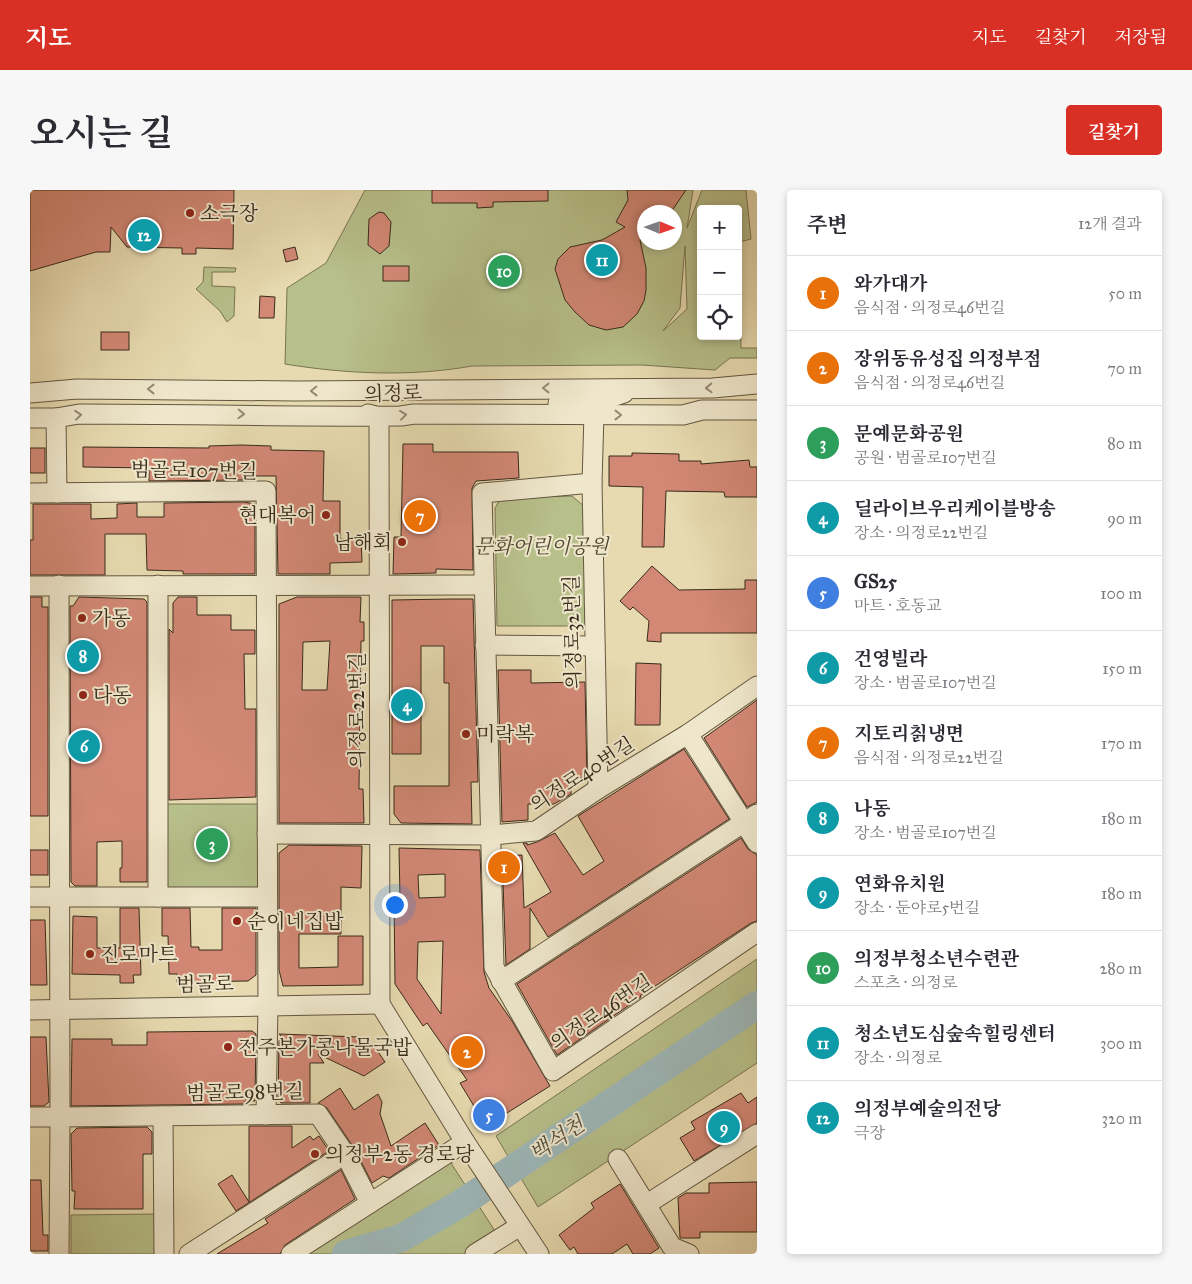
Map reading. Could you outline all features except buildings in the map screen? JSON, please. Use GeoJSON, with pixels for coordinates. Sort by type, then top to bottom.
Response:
{"type":"FeatureCollection","features":[{"type":"Feature","properties":{"kind":"street","name":"의정로"},"geometry":{"type":"LineString","coordinates":[[30,393],[78,389],[713,388],[740,384],[757,384]]}},
{"type":"Feature","properties":{"kind":"street"},"geometry":{"type":"LineString","coordinates":[[594,414],[581,408],[562,408],[558,406],[558,403],[600,401],[639,388]]}},
{"type":"Feature","properties":{"kind":"street"},"geometry":{"type":"LineString","coordinates":[[379,416],[355,410],[328,410],[325,405],[328,403],[355,403],[390,389]]}},
{"type":"Feature","properties":{"kind":"street","name":"의정로"},"geometry":{"type":"LineString","coordinates":[[30,418],[56,418],[79,414],[379,416],[414,414],[683,415],[702,410],[757,410]]}},
{"type":"Feature","properties":{"kind":"street","name":"의정로32번길"},"geometry":{"type":"LineString","coordinates":[[594,414],[592,483],[598,789]]}},
{"type":"Feature","properties":{"kind":"street","name":"의정로22번길"},"geometry":{"type":"LineString","coordinates":[[379,416],[380,1004]]}},
{"type":"Feature","properties":{"kind":"street"},"geometry":{"type":"LineString","coordinates":[[56,418],[57,493]]}},
{"type":"Feature","properties":{"kind":"street","name":"의정로46번길"},"geometry":{"type":"LineString","coordinates":[[592,483],[482,494],[494,967],[553,1071],[757,932]]}},
{"type":"Feature","properties":{"kind":"street","name":"범골로107번길"},"geometry":{"type":"LineString","coordinates":[[30,493],[266,491],[268,897],[266,1115]]}},
{"type":"Feature","properties":{"kind":"street"},"geometry":{"type":"LineString","coordinates":[[158,585],[158,897]]}},
{"type":"Feature","properties":{"kind":"street"},"geometry":{"type":"LineString","coordinates":[[30,586],[483,585]]}},
{"type":"Feature","properties":{"kind":"street"},"geometry":{"type":"LineString","coordinates":[[59,586],[59,1254]]}},
{"type":"Feature","properties":{"kind":"street"},"geometry":{"type":"LineString","coordinates":[[485,645],[595,646]]}},
{"type":"Feature","properties":{"kind":"street","name":"의정로40번길"},"geometry":{"type":"LineString","coordinates":[[380,835],[492,835],[536,831],[598,789],[688,734],[757,686]]}},
{"type":"Feature","properties":{"kind":"street"},"geometry":{"type":"LineString","coordinates":[[688,734],[751,819],[757,842]]}},
{"type":"Feature","properties":{"kind":"street"},"geometry":{"type":"LineString","coordinates":[[501,981],[751,819]]}},
{"type":"Feature","properties":{"kind":"street"},"geometry":{"type":"LineString","coordinates":[[267,834],[380,835]]}},
{"type":"Feature","properties":{"kind":"street"},"geometry":{"type":"LineString","coordinates":[[30,897],[268,897]]}},
{"type":"Feature","properties":{"kind":"street"},"geometry":{"type":"LineString","coordinates":[[380,1004],[465,1142],[539,1254]]}},
{"type":"Feature","properties":{"kind":"street","name":"범골로"},"geometry":{"type":"LineString","coordinates":[[30,1010],[380,1004]]}},
{"type":"Feature","properties":{"kind":"street","name":"범골로98번길"},"geometry":{"type":"LineString","coordinates":[[30,1117],[318,1114],[345,1154]]}},
{"type":"Feature","properties":{"kind":"street"},"geometry":{"type":"LineString","coordinates":[[164,1116],[164,1254]]}},
{"type":"Feature","properties":{"kind":"street"},"geometry":{"type":"LineString","coordinates":[[647,1204],[757,1134]]}},
{"type":"Feature","properties":{"kind":"street"},"geometry":{"type":"LineString","coordinates":[[291,1254],[465,1142]]}},
{"type":"Feature","properties":{"kind":"street"},"geometry":{"type":"LineString","coordinates":[[189,1254],[345,1154],[370,1203]]}},
{"type":"Feature","properties":{"kind":"street"},"geometry":{"type":"LineString","coordinates":[[618,1160],[672,1247],[689,1254]]}},
{"type":"Feature","properties":{"kind":"street"},"geometry":{"type":"LineString","coordinates":[[475,1254],[518,1222]]}},
{"type":"Feature","properties":{"kind":"green space"},"geometry":{"type":"Polygon","coordinates":[[[365,190],[693,190],[687,228],[702,190],[746,190],[751,239],[742,241],[742,205],[697,205],[697,340],[741,340],[741,348],[757,348],[757,358],[730,358],[715,370],[642,365],[472,366],[426,372],[378,373],[331,370],[285,364],[287,288],[326,263],[365,190]],[[685,246],[680,308],[663,331],[687,309],[685,246]]]}},
{"type":"Feature","properties":{"kind":"green space"},"geometry":{"type":"Polygon","coordinates":[[[204,267],[236,268],[235,272],[212,272],[212,286],[235,287],[234,316],[227,322],[220,311],[196,289],[203,282],[204,267]]]}},
{"type":"Feature","properties":{"kind":"green space","name":"문화어린이공원"},"geometry":{"type":"Polygon","coordinates":[[[572,496],[586,508],[587,626],[497,626],[495,508],[501,498],[572,496]]]}},
{"type":"Feature","properties":{"kind":"green space"},"geometry":{"type":"Polygon","coordinates":[[[164,804],[261,804],[260,884],[254,890],[170,890],[164,885],[164,804]]]}},
{"type":"Feature","properties":{"kind":"green space"},"geometry":{"type":"Polygon","coordinates":[[[757,959],[757,1063],[538,1207],[496,1136],[757,959]]]}},
{"type":"Feature","properties":{"kind":"green space"},"geometry":{"type":"Polygon","coordinates":[[[449,1160],[497,1234],[466,1254],[304,1254],[449,1160]]]}},
{"type":"Feature","properties":{"kind":"green space"},"geometry":{"type":"Polygon","coordinates":[[[156,1214],[156,1254],[71,1254],[71,1215],[156,1214]]]}},
{"type":"Feature","properties":{"kind":"waterway","name":"백석천"},"geometry":{"type":"LineString","coordinates":[[346,1254],[401,1238],[460,1204],[757,1005]]}},
{"type":"Feature","properties":{"kind":"place","name":"소극장"},"geometry":{"type":"Point","coordinates":[190,213]}},
{"type":"Feature","properties":{"kind":"place","name":"의정부예술의전당"},"geometry":{"type":"Point","coordinates":[144,235]}},
{"type":"Feature","properties":{"kind":"place","name":"청소년도심숲속힐링센터"},"geometry":{"type":"Point","coordinates":[602,260]}},
{"type":"Feature","properties":{"kind":"place","name":"의정부청소년수련관"},"geometry":{"type":"Point","coordinates":[504,271]}},
{"type":"Feature","properties":{"kind":"place","name":"현대복어"},"geometry":{"type":"Point","coordinates":[326,515]}},
{"type":"Feature","properties":{"kind":"place","name":"지토리칡냉면"},"geometry":{"type":"Point","coordinates":[420,516]}},
{"type":"Feature","properties":{"kind":"place","name":"남해회"},"geometry":{"type":"Point","coordinates":[402,542]}},
{"type":"Feature","properties":{"kind":"place","name":"가동"},"geometry":{"type":"Point","coordinates":[82,618]}},
{"type":"Feature","properties":{"kind":"place","name":"나동"},"geometry":{"type":"Point","coordinates":[83,656]}},
{"type":"Feature","properties":{"kind":"place","name":"다동"},"geometry":{"type":"Point","coordinates":[83,695]}},
{"type":"Feature","properties":{"kind":"place","name":"딜라이브우리케이블방송"},"geometry":{"type":"Point","coordinates":[407,705]}},
{"type":"Feature","properties":{"kind":"place","name":"미락복"},"geometry":{"type":"Point","coordinates":[466,734]}},
{"type":"Feature","properties":{"kind":"place","name":"건영빌라"},"geometry":{"type":"Point","coordinates":[84,746]}},
{"type":"Feature","properties":{"kind":"place","name":"문예문화공원"},"geometry":{"type":"Point","coordinates":[212,844]}},
{"type":"Feature","properties":{"kind":"place","name":"와가대가"},"geometry":{"type":"Point","coordinates":[504,867]}},
{"type":"Feature","properties":{"kind":"place","name":"순이네집밥"},"geometry":{"type":"Point","coordinates":[237,921]}},
{"type":"Feature","properties":{"kind":"place","name":"진로마트"},"geometry":{"type":"Point","coordinates":[90,954]}},
{"type":"Feature","properties":{"kind":"place","name":"전주본가콩나물국밥"},"geometry":{"type":"Point","coordinates":[228,1047]}},
{"type":"Feature","properties":{"kind":"place","name":"장위동유성집 의정부점"},"geometry":{"type":"Point","coordinates":[467,1052]}},
{"type":"Feature","properties":{"kind":"place","name":"GS25"},"geometry":{"type":"Point","coordinates":[489,1115]}},
{"type":"Feature","properties":{"kind":"place","name":"연화유치원"},"geometry":{"type":"Point","coordinates":[724,1127]}},
{"type":"Feature","properties":{"kind":"place","name":"의정부2동 경로당"},"geometry":{"type":"Point","coordinates":[315,1154]}}]}
